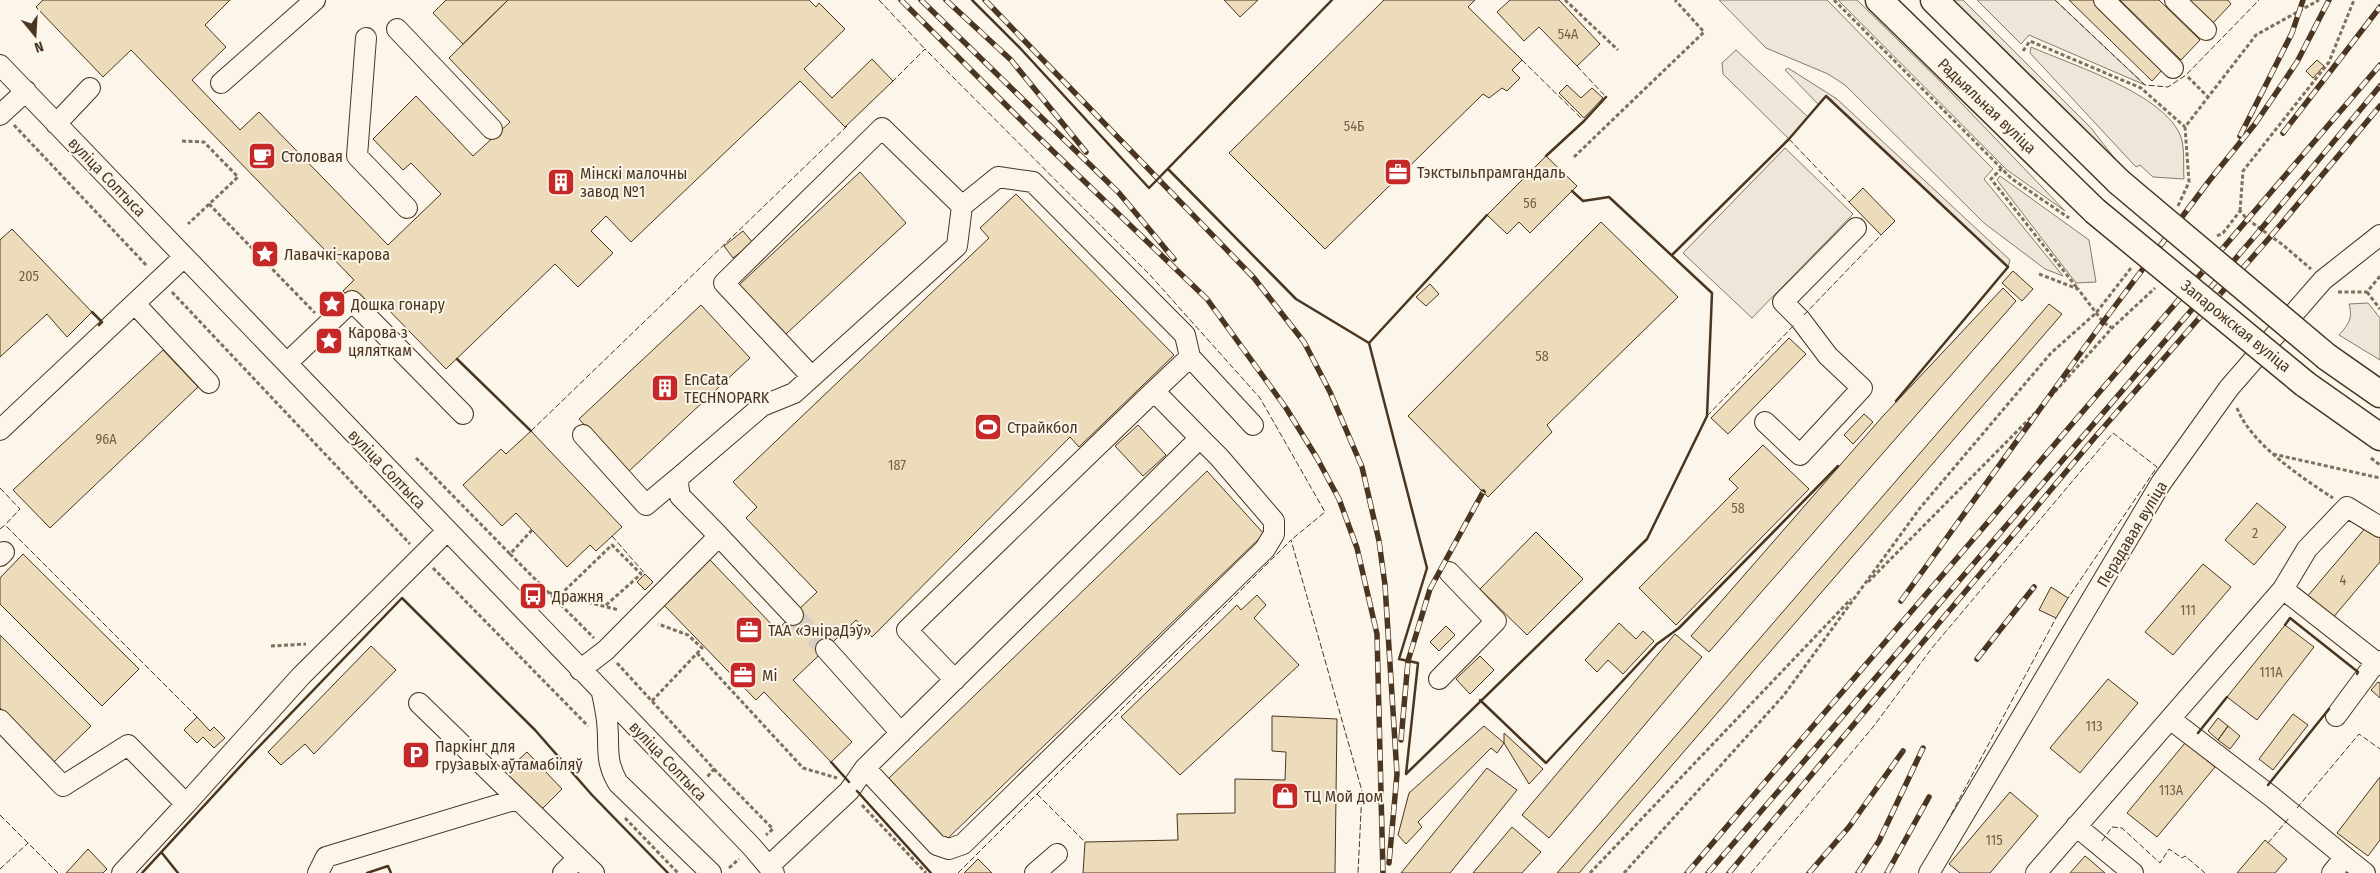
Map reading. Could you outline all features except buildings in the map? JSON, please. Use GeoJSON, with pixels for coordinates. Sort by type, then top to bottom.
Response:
{"type":"FeatureCollection","features":[{"type":"Feature","properties":{"kind":"main road","name":"Радыяльная вуліца"},"geometry":{"type":"LineString","coordinates":[[1879,0],[2084,216]]}},
{"type":"Feature","properties":{"kind":"main road","name":"Запарожская вуліца"},"geometry":{"type":"LineString","coordinates":[[1934,0],[2119,182],[2328,357],[2380,394]]}},
{"type":"Feature","properties":{"kind":"main road","name":"Запарожская вуліца"},"geometry":{"type":"LineString","coordinates":[[2084,216],[2305,384],[2380,437]]}},
{"type":"Feature","properties":{"kind":"street"},"geometry":{"type":"LineString","coordinates":[[222,83],[314,0]]}},
{"type":"Feature","properties":{"kind":"street"},"geometry":{"type":"LineString","coordinates":[[2104,0],[2173,68]]}},
{"type":"Feature","properties":{"kind":"street"},"geometry":{"type":"LineString","coordinates":[[2175,0],[2206,30]]}},
{"type":"Feature","properties":{"kind":"street"},"geometry":{"type":"LineString","coordinates":[[397,29],[492,128]]}},
{"type":"Feature","properties":{"kind":"street"},"geometry":{"type":"LineString","coordinates":[[366,38],[357,156],[406,208]]}},
{"type":"Feature","properties":{"kind":"street","name":"вуліца Солтыса"},"geometry":{"type":"LineString","coordinates":[[0,65],[752,847],[771,870]]}},
{"type":"Feature","properties":{"kind":"street"},"geometry":{"type":"LineString","coordinates":[[56,124],[90,88]]}},
{"type":"Feature","properties":{"kind":"street"},"geometry":{"type":"LineString","coordinates":[[1,114],[26,91]]}},
{"type":"Feature","properties":{"kind":"street"},"geometry":{"type":"LineString","coordinates":[[812,377],[724,283],[882,128],[962,206]]}},
{"type":"Feature","properties":{"kind":"street"},"geometry":{"type":"LineString","coordinates":[[584,435],[646,505],[762,406],[794,393],[957,246],[962,206],[998,177],[1033,182],[1185,335],[1190,357],[1253,425]]}},
{"type":"Feature","properties":{"kind":"street"},"geometry":{"type":"LineString","coordinates":[[1765,422],[1800,455],[1862,388],[1828,356],[1800,319],[1784,302],[1856,228]]}},
{"type":"Feature","properties":{"kind":"street","name":"Перадавая вуліца"},"geometry":{"type":"LineString","coordinates":[[1930,871],[2161,483],[2230,388],[2323,280],[2378,241]]}},
{"type":"Feature","properties":{"kind":"street"},"geometry":{"type":"LineString","coordinates":[[0,430],[184,257]]}},
{"type":"Feature","properties":{"kind":"street"},"geometry":{"type":"LineString","coordinates":[[287,363],[352,301],[463,414]]}},
{"type":"Feature","properties":{"kind":"street"},"geometry":{"type":"LineString","coordinates":[[136,304],[210,383]]}},
{"type":"Feature","properties":{"kind":"street"},"geometry":{"type":"LineString","coordinates":[[955,680],[907,630],[1190,357]]}},
{"type":"Feature","properties":{"kind":"street"},"geometry":{"type":"LineString","coordinates":[[865,768],[937,845],[949,849],[964,844],[1265,549],[1274,534],[1274,521],[1219,456],[1154,391]]}},
{"type":"Feature","properties":{"kind":"street"},"geometry":{"type":"LineString","coordinates":[[771,870],[849,792],[865,768],[1200,438]]}},
{"type":"Feature","properties":{"kind":"street"},"geometry":{"type":"LineString","coordinates":[[678,479],[680,496],[793,615]]}},
{"type":"Feature","properties":{"kind":"street"},"geometry":{"type":"LineString","coordinates":[[2036,873],[2283,590],[2307,549],[2347,507],[2380,527]]}},
{"type":"Feature","properties":{"kind":"street"},"geometry":{"type":"LineString","coordinates":[[122,873],[301,676],[447,531]]}},
{"type":"Feature","properties":{"kind":"street"},"geometry":{"type":"LineString","coordinates":[[580,670],[606,650],[719,536]]}},
{"type":"Feature","properties":{"kind":"street"},"geometry":{"type":"LineString","coordinates":[[1439,679],[1496,620],[1449,572]]}},
{"type":"Feature","properties":{"kind":"street"},"geometry":{"type":"LineString","coordinates":[[2283,590],[2379,663],[2336,716]]}},
{"type":"Feature","properties":{"kind":"street"},"geometry":{"type":"LineString","coordinates":[[826,649],[901,733]]}},
{"type":"Feature","properties":{"kind":"street"},"geometry":{"type":"LineString","coordinates":[[602,693],[607,722],[610,770],[618,784],[711,873]]}},
{"type":"Feature","properties":{"kind":"street"},"geometry":{"type":"LineString","coordinates":[[419,703],[594,873]]}},
{"type":"Feature","properties":{"kind":"street"},"geometry":{"type":"LineString","coordinates":[[2170,719],[2272,797],[2365,873]]}},
{"type":"Feature","properties":{"kind":"street"},"geometry":{"type":"LineString","coordinates":[[0,720],[64,786],[128,745],[186,804]]}},
{"type":"Feature","properties":{"kind":"street"},"geometry":{"type":"LineString","coordinates":[[318,873],[326,856],[517,798]]}},
{"type":"Feature","properties":{"kind":"street"},"geometry":{"type":"LineString","coordinates":[[2076,826],[2133,873]]}},
{"type":"Feature","properties":{"kind":"street"},"geometry":{"type":"LineString","coordinates":[[1035,873],[1057,854]]}},
{"type":"Feature","properties":{"kind":"street"},"geometry":{"type":"LineString","coordinates":[[563,873],[578,858]]}},
{"type":"Feature","properties":{"kind":"street"},"geometry":{"type":"LineString","coordinates":[[2332,873],[2345,858]]}},
{"type":"Feature","properties":{"kind":"path"},"geometry":{"type":"LineString","coordinates":[[1565,0],[1618,50]]}},
{"type":"Feature","properties":{"kind":"path"},"geometry":{"type":"LineString","coordinates":[[1574,157],[1704,32],[1675,0]]}},
{"type":"Feature","properties":{"kind":"path"},"geometry":{"type":"LineString","coordinates":[[1834,0],[2012,179],[2084,216]]}},
{"type":"Feature","properties":{"kind":"path"},"geometry":{"type":"LineString","coordinates":[[2174,212],[2189,182],[2185,127],[2207,96],[2256,35],[2319,0]]}},
{"type":"Feature","properties":{"kind":"path"},"geometry":{"type":"LineString","coordinates":[[2240,211],[2243,171],[2329,62],[2354,0]]}},
{"type":"Feature","properties":{"kind":"path"},"geometry":{"type":"LineString","coordinates":[[2023,50],[2030,41],[2141,88],[2185,127]]}},
{"type":"Feature","properties":{"kind":"path"},"geometry":{"type":"LineString","coordinates":[[2173,68],[2186,75],[2207,96]]}},
{"type":"Feature","properties":{"kind":"path"},"geometry":{"type":"LineString","coordinates":[[1,114],[422,556],[607,745]]}},
{"type":"Feature","properties":{"kind":"path"},"geometry":{"type":"LineString","coordinates":[[182,141],[204,142],[238,177],[188,224]]}},
{"type":"Feature","properties":{"kind":"path"},"geometry":{"type":"LineString","coordinates":[[1590,873],[1860,590],[2044,404],[2112,328],[2096,313],[1991,179],[2002,168]]}},
{"type":"Feature","properties":{"kind":"path"},"geometry":{"type":"LineString","coordinates":[[209,204],[327,325]]}},
{"type":"Feature","properties":{"kind":"path"},"geometry":{"type":"LineString","coordinates":[[1624,873],[1784,695],[1920,508],[2051,353],[2096,313],[2132,266]]}},
{"type":"Feature","properties":{"kind":"path"},"geometry":{"type":"LineString","coordinates":[[2039,274],[2078,289]]}},
{"type":"Feature","properties":{"kind":"path"},"geometry":{"type":"LineString","coordinates":[[2380,276],[2367,292],[2380,309]]}},
{"type":"Feature","properties":{"kind":"path"},"geometry":{"type":"LineString","coordinates":[[2230,388],[2239,414],[2273,454],[2289,469],[2347,507]]}},
{"type":"Feature","properties":{"kind":"path"},"geometry":{"type":"LineString","coordinates":[[2273,454],[2380,478]]}},
{"type":"Feature","properties":{"kind":"path"},"geometry":{"type":"LineString","coordinates":[[416,458],[510,554]]}},
{"type":"Feature","properties":{"kind":"path"},"geometry":{"type":"LineString","coordinates":[[560,595],[612,545],[641,574],[604,606]]}},
{"type":"Feature","properties":{"kind":"path"},"geometry":{"type":"LineString","coordinates":[[697,653],[802,768],[837,778],[926,873]]}},
{"type":"Feature","properties":{"kind":"path"},"geometry":{"type":"LineString","coordinates":[[714,769],[773,829],[752,847]]}},
{"type":"Feature","properties":{"kind":"shaded area"},"geometry":{"type":"Polygon","coordinates":[[[1719,0],[1827,0],[1993,169],[1984,179],[2063,276],[2045,269],[1984,223],[1845,85],[1828,74],[1766,48],[1719,0]]]}},
{"type":"Feature","properties":{"kind":"shaded area"},"geometry":{"type":"Polygon","coordinates":[[[1838,0],[1857,0],[1945,86],[2065,211],[2007,170],[1838,0]]]}},
{"type":"Feature","properties":{"kind":"shaded area"},"geometry":{"type":"Polygon","coordinates":[[[1949,0],[1963,0],[2091,128],[2126,173],[1949,0]]]}},
{"type":"Feature","properties":{"kind":"shaded area"},"geometry":{"type":"Polygon","coordinates":[[[1977,0],[2055,0],[2145,85],[2029,35],[2021,44],[1977,0]]]}},
{"type":"Feature","properties":{"kind":"shaded area"},"geometry":{"type":"Polygon","coordinates":[[[2031,47],[2092,72],[2137,94],[2157,107],[2172,122],[2181,137],[2184,179],[2153,177],[2140,165],[2136,167],[2030,53],[2031,47]]]}},
{"type":"Feature","properties":{"kind":"shaded area"},"geometry":{"type":"Polygon","coordinates":[[[1736,50],[1808,117],[1789,139],[1723,74],[1722,63],[1736,50]]]}},
{"type":"Feature","properties":{"kind":"shaded area"},"geometry":{"type":"Polygon","coordinates":[[[1788,68],[1837,99],[2010,260],[2008,267],[1827,96],[1819,105],[1785,70],[1788,68]]]}},
{"type":"Feature","properties":{"kind":"shaded area"},"geometry":{"type":"Polygon","coordinates":[[[1785,148],[1853,214],[1752,318],[1683,253],[1785,148]]]}},
{"type":"Feature","properties":{"kind":"shaded area"},"geometry":{"type":"Polygon","coordinates":[[[2000,176],[2089,240],[2096,282],[2076,283],[1997,180],[2000,176]]]}},
{"type":"Feature","properties":{"kind":"shaded area"},"geometry":{"type":"Polygon","coordinates":[[[2368,303],[2380,318],[2380,360],[2339,335],[2349,321],[2351,313],[2349,304],[2368,303]]]}},
{"type":"Feature","properties":{"kind":"tunnel"},"geometry":{"type":"LineString","coordinates":[[793,615],[826,649]]}},
{"type":"Feature","properties":{"kind":"railway"},"geometry":{"type":"LineString","coordinates":[[901,0],[1033,132],[1207,299],[1286,408],[1317,458],[1339,499],[1357,548],[1377,634],[1383,873]]}},
{"type":"Feature","properties":{"kind":"railway"},"geometry":{"type":"LineString","coordinates":[[921,0],[1119,193],[1174,259]]}},
{"type":"Feature","properties":{"kind":"railway"},"geometry":{"type":"LineString","coordinates":[[946,0],[1011,60],[1086,152]]}},
{"type":"Feature","properties":{"kind":"railway"},"geometry":{"type":"LineString","coordinates":[[985,0],[1254,278],[1304,342],[1330,392],[1362,467],[1379,541],[1385,585],[1397,774],[1389,863]]}},
{"type":"Feature","properties":{"kind":"railway"},"geometry":{"type":"LineString","coordinates":[[2240,136],[2292,33],[2303,0]]}},
{"type":"Feature","properties":{"kind":"railway"},"geometry":{"type":"LineString","coordinates":[[1901,601],[2103,322],[2209,181],[2255,124],[2297,62],[2329,0]]}},
{"type":"Feature","properties":{"kind":"railway"},"geometry":{"type":"LineString","coordinates":[[2283,133],[2380,7]]}},
{"type":"Feature","properties":{"kind":"railway"},"geometry":{"type":"LineString","coordinates":[[1687,873],[2380,65]]}},
{"type":"Feature","properties":{"kind":"railway"},"geometry":{"type":"LineString","coordinates":[[1708,873],[2261,229],[2380,86]]}},
{"type":"Feature","properties":{"kind":"railway"},"geometry":{"type":"LineString","coordinates":[[1729,873],[2096,436],[2271,236],[2380,106]]}},
{"type":"Feature","properties":{"kind":"railway"},"geometry":{"type":"LineString","coordinates":[[1401,740],[1408,661],[1430,589],[1483,492]]}},
{"type":"Feature","properties":{"kind":"railway"},"geometry":{"type":"LineString","coordinates":[[1977,659],[2034,587]]}},
{"type":"Feature","properties":{"kind":"railway"},"geometry":{"type":"LineString","coordinates":[[1858,873],[1879,841],[1923,748]]}},
{"type":"Feature","properties":{"kind":"railway"},"geometry":{"type":"LineString","coordinates":[[1809,873],[1849,827],[1903,751]]}},
{"type":"Feature","properties":{"kind":"railway"},"geometry":{"type":"LineString","coordinates":[[1887,873],[1929,797]]}},
{"type":"Feature","properties":{"kind":"fence"},"geometry":{"type":"LineString","coordinates":[[879,0],[925,49]]}},
{"type":"Feature","properties":{"kind":"fence"},"geometry":{"type":"LineString","coordinates":[[2055,0],[2145,85],[2168,87],[2186,75],[2259,0]]}},
{"type":"Feature","properties":{"kind":"fence"},"geometry":{"type":"LineString","coordinates":[[892,82],[925,49],[1150,275],[1260,398],[1325,512],[1291,540]]}},
{"type":"Feature","properties":{"kind":"fence"},"geometry":{"type":"LineString","coordinates":[[1522,60],[1584,121]]}},
{"type":"Feature","properties":{"kind":"fence"},"geometry":{"type":"LineString","coordinates":[[1577,66],[1606,97]]}},
{"type":"Feature","properties":{"kind":"fence"},"geometry":{"type":"LineString","coordinates":[[531,431],[847,126]]}},
{"type":"Feature","properties":{"kind":"fence"},"geometry":{"type":"LineString","coordinates":[[1789,139],[1849,202]]}},
{"type":"Feature","properties":{"kind":"fence"},"geometry":{"type":"LineString","coordinates":[[1804,315],[1881,235]]}},
{"type":"Feature","properties":{"kind":"fence"},"geometry":{"type":"LineString","coordinates":[[1707,416],[1795,324]]}},
{"type":"Feature","properties":{"kind":"fence"},"geometry":{"type":"LineString","coordinates":[[1751,873],[1873,727],[1932,648],[2113,433],[2157,467],[2068,598]]}},
{"type":"Feature","properties":{"kind":"fence"},"geometry":{"type":"LineString","coordinates":[[0,488],[20,509],[5,525]]}},
{"type":"Feature","properties":{"kind":"fence"},"geometry":{"type":"LineString","coordinates":[[0,529],[5,525],[197,717]]}},
{"type":"Feature","properties":{"kind":"fence"},"geometry":{"type":"LineString","coordinates":[[612,536],[646,575]]}},
{"type":"Feature","properties":{"kind":"fence"},"geometry":{"type":"LineString","coordinates":[[958,873],[1291,540],[1362,791],[1358,873]]}},
{"type":"Feature","properties":{"kind":"fence"},"geometry":{"type":"LineString","coordinates":[[1947,822],[2056,618]]}},
{"type":"Feature","properties":{"kind":"fence"},"geometry":{"type":"LineString","coordinates":[[2297,808],[2359,734],[2380,749]]}},
{"type":"Feature","properties":{"kind":"fence"},"geometry":{"type":"LineString","coordinates":[[1037,794],[1085,842]]}},
{"type":"Feature","properties":{"kind":"fence"},"geometry":{"type":"LineString","coordinates":[[0,815],[58,873]]}},
{"type":"Feature","properties":{"kind":"fence"},"geometry":{"type":"LineString","coordinates":[[2268,843],[2289,818]]}},
{"type":"Feature","properties":{"kind":"fence"},"geometry":{"type":"LineString","coordinates":[[2102,841],[2112,827],[2122,828],[2160,863],[2169,849],[2182,858],[2185,856],[2205,873]]}},
{"type":"Feature","properties":{"kind":"fence"},"geometry":{"type":"LineString","coordinates":[[0,869],[28,843]]}},
{"type":"Feature","properties":{"kind":"wall"},"geometry":{"type":"LineString","coordinates":[[972,0],[1020,48],[1149,188],[1332,0]]}},
{"type":"Feature","properties":{"kind":"wall"},"geometry":{"type":"LineString","coordinates":[[1672,255],[1789,139],[1826,96],[2008,267],[1896,401]]}},
{"type":"Feature","properties":{"kind":"wall"},"geometry":{"type":"LineString","coordinates":[[1546,156],[1584,121],[1606,97]]}},
{"type":"Feature","properties":{"kind":"wall"},"geometry":{"type":"LineString","coordinates":[[1168,169],[1296,299],[1369,343],[1487,215]]}},
{"type":"Feature","properties":{"kind":"wall"},"geometry":{"type":"LineString","coordinates":[[1369,343],[1427,568],[1399,659],[1418,663],[1406,774],[1647,539],[1707,416],[1712,293],[1609,197],[1583,201],[1572,191]]}},
{"type":"Feature","properties":{"kind":"wall"},"geometry":{"type":"LineString","coordinates":[[92,312],[102,322],[99,325]]}},
{"type":"Feature","properties":{"kind":"wall"},"geometry":{"type":"LineString","coordinates":[[457,359],[531,431]]}},
{"type":"Feature","properties":{"kind":"wall"},"geometry":{"type":"LineString","coordinates":[[1480,700],[1546,763],[1657,644],[1679,628],[1838,466]]}},
{"type":"Feature","properties":{"kind":"wall"},"geometry":{"type":"LineString","coordinates":[[142,873],[247,759],[402,598],[535,730],[592,795],[668,873]]}},
{"type":"Feature","properties":{"kind":"wall"},"geometry":{"type":"LineString","coordinates":[[2285,625],[2290,618],[2358,672],[2357,674]]}},
{"type":"Feature","properties":{"kind":"wall"},"geometry":{"type":"LineString","coordinates":[[2198,733],[2227,697]]}},
{"type":"Feature","properties":{"kind":"wall"},"geometry":{"type":"LineString","coordinates":[[2268,785],[2329,709]]}},
{"type":"Feature","properties":{"kind":"wall"},"geometry":{"type":"LineString","coordinates":[[831,762],[849,782]]}},
{"type":"Feature","properties":{"kind":"wall"},"geometry":{"type":"LineString","coordinates":[[857,791],[931,873]]}},
{"type":"Feature","properties":{"kind":"wall"},"geometry":{"type":"LineString","coordinates":[[162,853],[178,873]]}},
{"type":"Feature","properties":{"kind":"wall"},"geometry":{"type":"LineString","coordinates":[[367,873],[388,866],[391,873]]}},
{"type":"Feature","properties":{"kind":"place","name":"Столовая"},"geometry":{"type":"Point","coordinates":[262,156]}},
{"type":"Feature","properties":{"kind":"place","name":"Тэкстыльпрамгандаль"},"geometry":{"type":"Point","coordinates":[1398,172]}},
{"type":"Feature","properties":{"kind":"place","name":"Мінскі малочны завод №1"},"geometry":{"type":"Point","coordinates":[561,182]}},
{"type":"Feature","properties":{"kind":"place","name":"Лавачкі-карова"},"geometry":{"type":"Point","coordinates":[265,254]}},
{"type":"Feature","properties":{"kind":"place","name":"Дошка гонару"},"geometry":{"type":"Point","coordinates":[332,304]}},
{"type":"Feature","properties":{"kind":"place","name":"Карова з цяляткам"},"geometry":{"type":"Point","coordinates":[329,341]}},
{"type":"Feature","properties":{"kind":"place","name":"EnCata TECHNOPARK"},"geometry":{"type":"Point","coordinates":[665,388]}},
{"type":"Feature","properties":{"kind":"place","name":"Страйкбол"},"geometry":{"type":"Point","coordinates":[988,427]}},
{"type":"Feature","properties":{"kind":"place","name":"Дражня"},"geometry":{"type":"Point","coordinates":[533,596]}},
{"type":"Feature","properties":{"kind":"place","name":"ТАА «ЭніраДэў»"},"geometry":{"type":"Point","coordinates":[749,630]}},
{"type":"Feature","properties":{"kind":"place","name":"Mi"},"geometry":{"type":"Point","coordinates":[743,675]}},
{"type":"Feature","properties":{"kind":"place","name":"Паркінг для грузавых аўтамабіляў"},"geometry":{"type":"Point","coordinates":[416,755]}},
{"type":"Feature","properties":{"kind":"place","name":"ТЦ Мой дом"},"geometry":{"type":"Point","coordinates":[1285,796]}}]}
